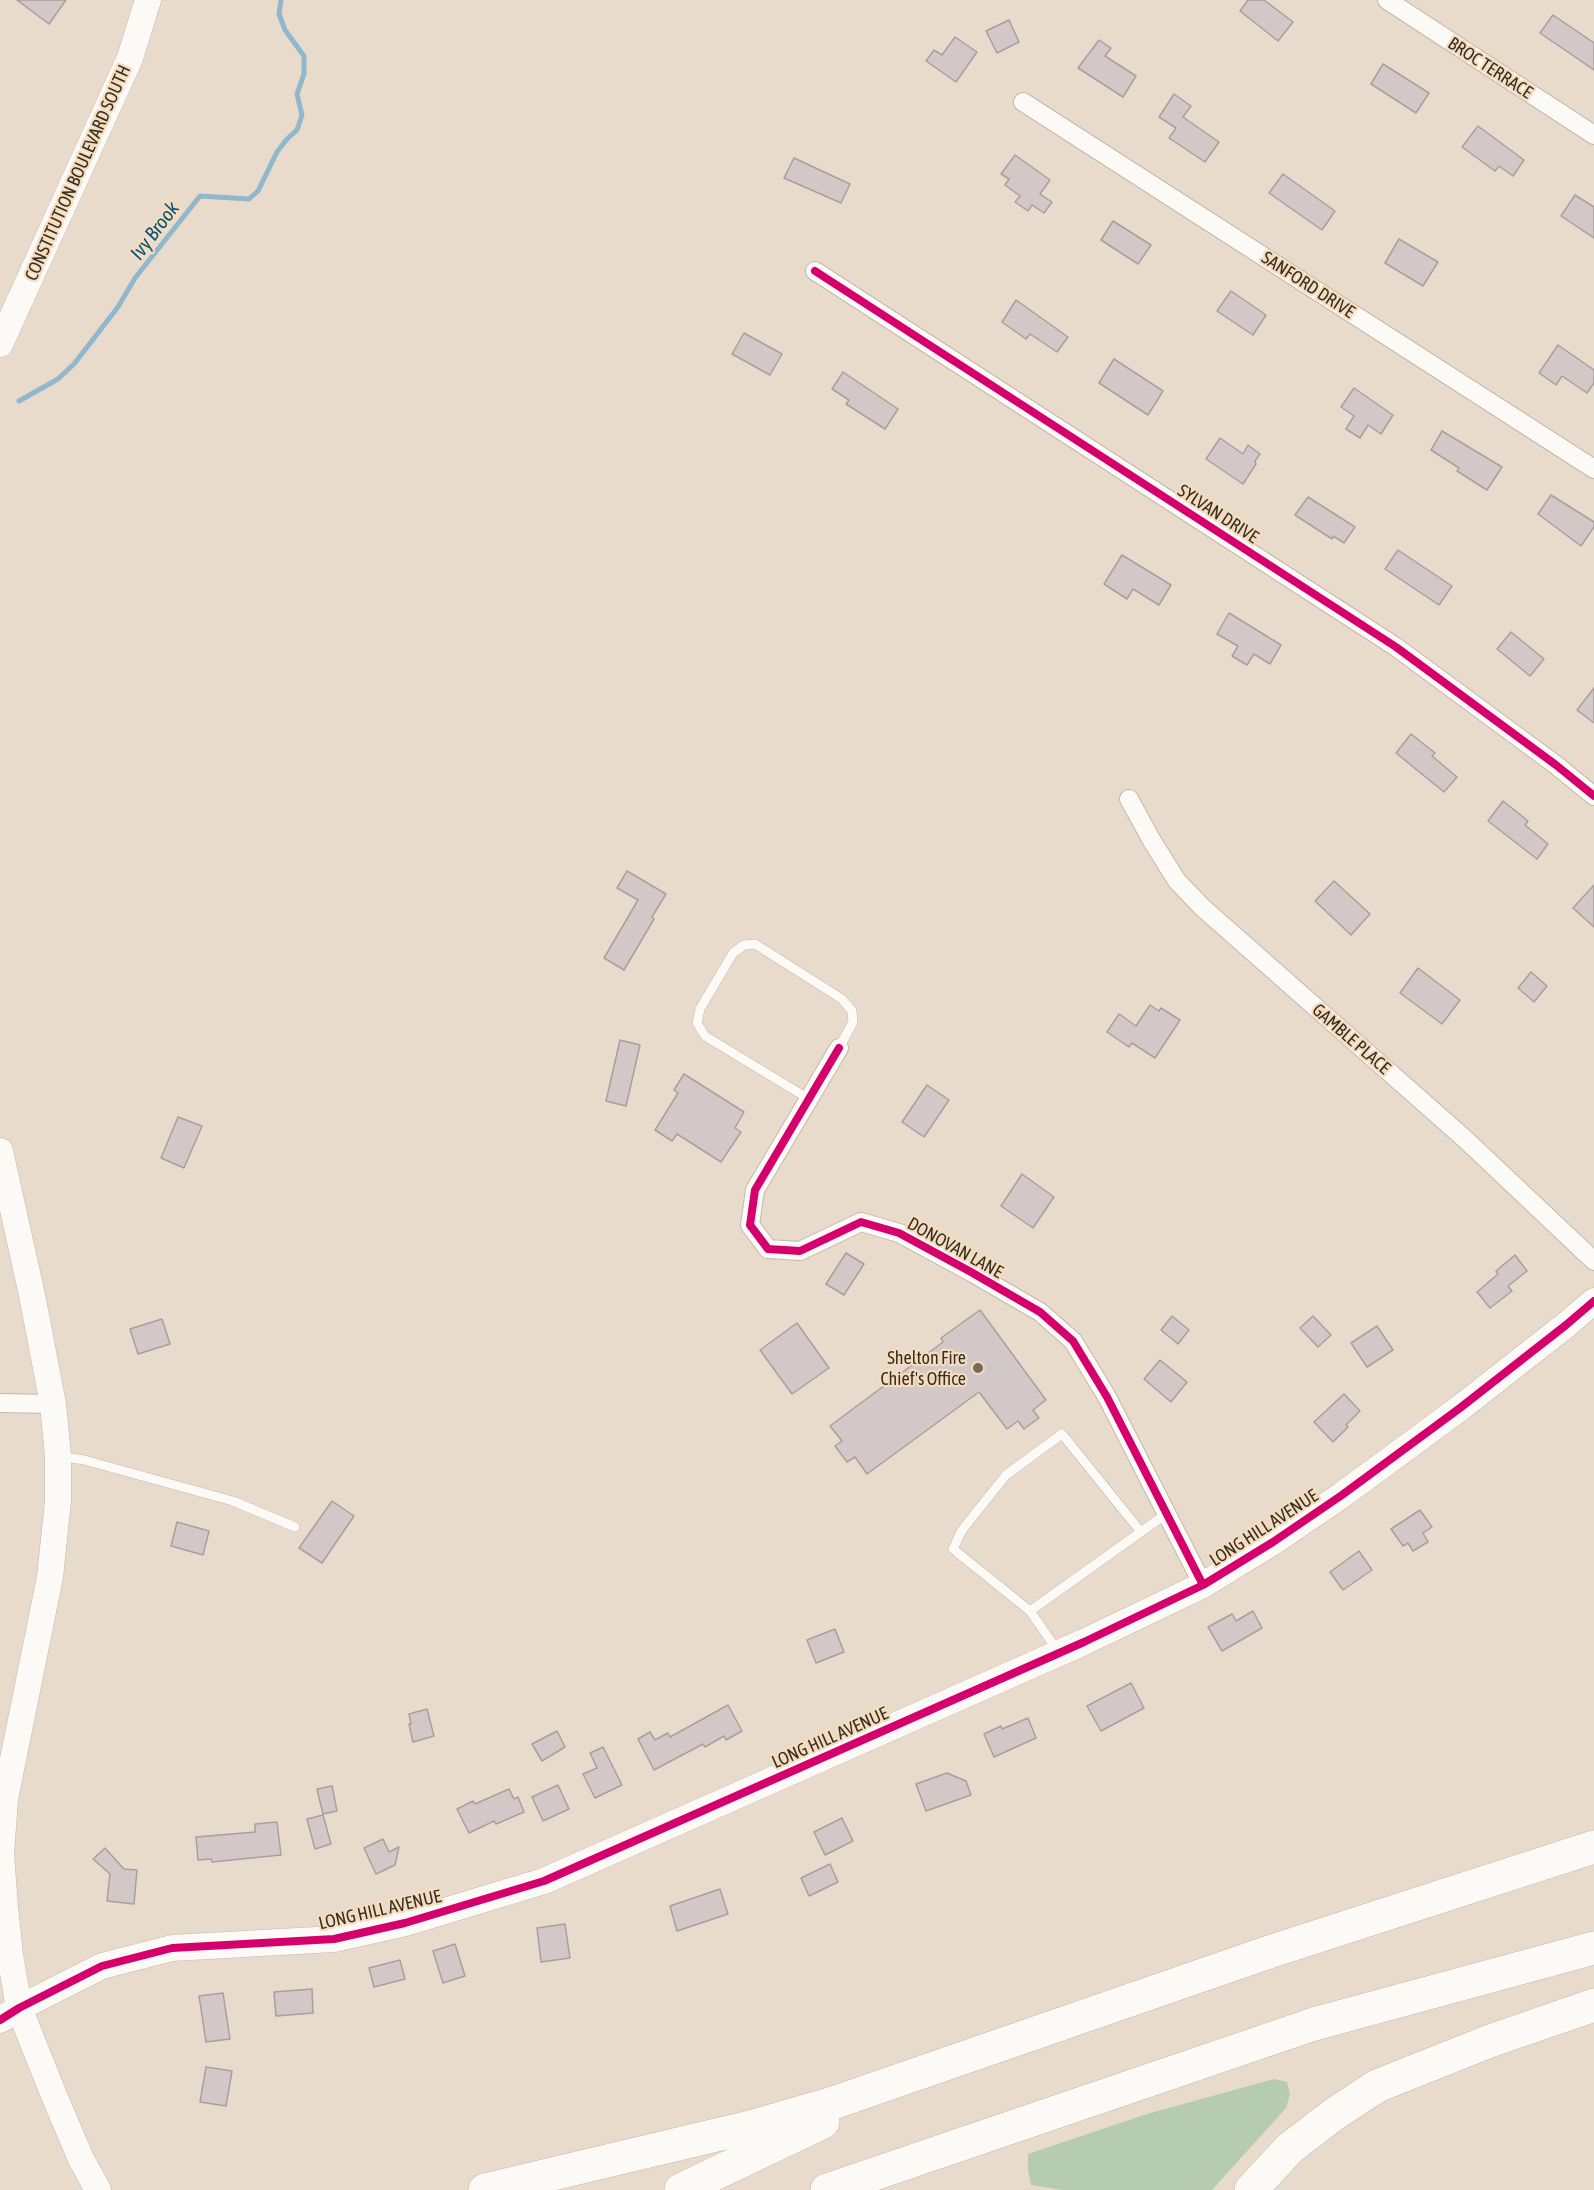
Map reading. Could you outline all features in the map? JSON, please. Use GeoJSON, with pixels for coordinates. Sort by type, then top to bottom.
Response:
{"type":"FeatureCollection","features":[{"type":"Feature","properties":{"kind":"highway"},"geometry":{"type":"LineString","coordinates":[[485,2190],[750,2127],[833,2103],[1269,1952],[1594,1847]]}},
{"type":"Feature","properties":{"kind":"highway"},"geometry":{"type":"LineString","coordinates":[[827,2190],[1314,2024],[1594,1948]]}},
{"type":"Feature","properties":{"kind":"highway"},"geometry":{"type":"LineString","coordinates":[[1251,2190],[1290,2148],[1333,2115],[1377,2086],[1490,2041],[1594,2005]]}},
{"type":"Feature","properties":{"kind":"highway"},"geometry":{"type":"LineString","coordinates":[[681,2190],[837,2116],[998,2045]]}},
{"type":"Feature","properties":{"kind":"street","name":"CONSTITUTION BOULEVARD SOUTH"},"geometry":{"type":"LineString","coordinates":[[0,344],[130,58],[148,0]]}},
{"type":"Feature","properties":{"kind":"street","name":"BROC TERRACE"},"geometry":{"type":"LineString","coordinates":[[1387,0],[1594,135]]}},
{"type":"Feature","properties":{"kind":"street","name":"SANFORD DRIVE"},"geometry":{"type":"LineString","coordinates":[[1023,102],[1594,469]]}},
{"type":"Feature","properties":{"kind":"street","name":"SYLVAN DRIVE"},"geometry":{"type":"LineString","coordinates":[[815,271],[1396,647],[1556,765],[1594,796]]}},
{"type":"Feature","properties":{"kind":"street","name":"GAMBLE PLACE"},"geometry":{"type":"LineString","coordinates":[[1129,800],[1177,880],[1203,908],[1465,1139],[1594,1261]]}},
{"type":"Feature","properties":{"kind":"street","name":"DONOVAN LANE"},"geometry":{"type":"LineString","coordinates":[[839,1048],[755,1190],[750,1225],[768,1249],[800,1251],[861,1222],[898,1233],[1040,1312],[1073,1341],[1107,1397],[1203,1586]]}},
{"type":"Feature","properties":{"kind":"street"},"geometry":{"type":"LineString","coordinates":[[0,1151],[33,1295],[53,1404],[58,1456],[58,1501],[50,1577],[5,1799],[2,1854],[10,1955],[10,2014],[52,2093],[98,2190]]}},
{"type":"Feature","properties":{"kind":"street","name":"LONG HILL AVENUE"},"geometry":{"type":"LineString","coordinates":[[10,2014],[102,1966],[172,1948],[334,1939],[405,1923],[544,1881],[1059,1653],[1203,1586],[1342,1495],[1469,1401],[1594,1301]]}},
{"type":"Feature","properties":{"kind":"street"},"geometry":{"type":"LineString","coordinates":[[0,1403],[53,1404]]}},
{"type":"Feature","properties":{"kind":"lane"},"geometry":{"type":"LineString","coordinates":[[809,1099],[705,1036],[697,1023],[700,1009],[733,953],[744,945],[755,944],[842,999],[852,1011],[853,1022],[839,1048]]}},
{"type":"Feature","properties":{"kind":"lane"},"geometry":{"type":"LineString","coordinates":[[1059,1653],[1030,1611],[953,1549],[962,1530],[1006,1475],[1062,1434],[1141,1532]]}},
{"type":"Feature","properties":{"kind":"lane"},"geometry":{"type":"LineString","coordinates":[[58,1456],[84,1460],[233,1501],[295,1527]]}},
{"type":"Feature","properties":{"kind":"lane"},"geometry":{"type":"LineString","coordinates":[[1030,1611],[1166,1514]]}},
{"type":"Feature","properties":{"kind":"green space"},"geometry":{"type":"Polygon","coordinates":[[[1274,2079],[1287,2082],[1290,2094],[1286,2108],[1212,2190],[1062,2190],[1031,2185],[1028,2154],[1147,2114],[1274,2079]]]}},
{"type":"Feature","properties":{"kind":"building"},"geometry":{"type":"Polygon","coordinates":[[[17,0],[66,0],[49,24],[17,0]]]}},
{"type":"Feature","properties":{"kind":"building"},"geometry":{"type":"Polygon","coordinates":[[[1248,0],[1264,0],[1293,22],[1278,41],[1240,11],[1248,0]]]}},
{"type":"Feature","properties":{"kind":"building"},"geometry":{"type":"Polygon","coordinates":[[[1553,15],[1594,43],[1594,70],[1540,33],[1553,15]]]}},
{"type":"Feature","properties":{"kind":"building"},"geometry":{"type":"Polygon","coordinates":[[[1009,20],[1019,42],[997,53],[986,31],[1009,20]]]}},
{"type":"Feature","properties":{"kind":"building"},"geometry":{"type":"Polygon","coordinates":[[[955,37],[977,52],[956,82],[926,61],[934,50],[942,55],[955,37]]]}},
{"type":"Feature","properties":{"kind":"building"},"geometry":{"type":"Polygon","coordinates":[[[1099,40],[1111,48],[1105,56],[1136,76],[1123,97],[1078,68],[1099,40]]]}},
{"type":"Feature","properties":{"kind":"building"},"geometry":{"type":"Polygon","coordinates":[[[1383,64],[1429,93],[1416,113],[1371,84],[1383,64]]]}},
{"type":"Feature","properties":{"kind":"building"},"geometry":{"type":"Polygon","coordinates":[[[1174,94],[1191,106],[1183,117],[1219,142],[1205,162],[1169,138],[1176,128],[1159,117],[1174,94]]]}},
{"type":"Feature","properties":{"kind":"building"},"geometry":{"type":"Polygon","coordinates":[[[1478,126],[1524,160],[1513,176],[1499,166],[1495,171],[1462,147],[1478,126]]]}},
{"type":"Feature","properties":{"kind":"building"},"geometry":{"type":"Polygon","coordinates":[[[1015,155],[1050,180],[1040,194],[1052,202],[1044,213],[1032,205],[1028,211],[1015,202],[1020,196],[1005,185],[1009,179],[1001,174],[1015,155]]]}},
{"type":"Feature","properties":{"kind":"building"},"geometry":{"type":"Polygon","coordinates":[[[794,158],[850,184],[841,203],[784,178],[794,158]]]}},
{"type":"Feature","properties":{"kind":"building"},"geometry":{"type":"Polygon","coordinates":[[[1283,174],[1335,211],[1322,230],[1269,193],[1283,174]]]}},
{"type":"Feature","properties":{"kind":"building"},"geometry":{"type":"Polygon","coordinates":[[[1575,195],[1594,207],[1594,238],[1561,216],[1575,195]]]}},
{"type":"Feature","properties":{"kind":"building"},"geometry":{"type":"Polygon","coordinates":[[[1113,221],[1151,245],[1138,264],[1101,240],[1113,221]]]}},
{"type":"Feature","properties":{"kind":"building"},"geometry":{"type":"Polygon","coordinates":[[[1399,239],[1438,262],[1423,286],[1385,263],[1399,239]]]}},
{"type":"Feature","properties":{"kind":"building"},"geometry":{"type":"Polygon","coordinates":[[[1231,291],[1266,315],[1253,335],[1217,311],[1231,291]]]}},
{"type":"Feature","properties":{"kind":"building"},"geometry":{"type":"Polygon","coordinates":[[[1016,300],[1068,337],[1057,352],[1030,334],[1026,339],[1002,322],[1016,300]]]}},
{"type":"Feature","properties":{"kind":"building"},"geometry":{"type":"Polygon","coordinates":[[[744,333],[782,354],[770,375],[732,354],[744,333]]]}},
{"type":"Feature","properties":{"kind":"building"},"geometry":{"type":"Polygon","coordinates":[[[1558,345],[1594,370],[1594,383],[1587,393],[1562,376],[1556,385],[1539,373],[1558,345]]]}},
{"type":"Feature","properties":{"kind":"building"},"geometry":{"type":"Polygon","coordinates":[[[1114,359],[1163,391],[1148,415],[1099,383],[1114,359]]]}},
{"type":"Feature","properties":{"kind":"building"},"geometry":{"type":"Polygon","coordinates":[[[843,372],[898,409],[885,429],[846,404],[849,400],[832,389],[843,372]]]}},
{"type":"Feature","properties":{"kind":"building"},"geometry":{"type":"Polygon","coordinates":[[[1354,388],[1393,415],[1381,434],[1368,425],[1360,438],[1346,429],[1354,416],[1341,407],[1354,388]]]}},
{"type":"Feature","properties":{"kind":"building"},"geometry":{"type":"Polygon","coordinates":[[[1442,431],[1502,467],[1487,490],[1457,471],[1459,468],[1431,450],[1442,431]]]}},
{"type":"Feature","properties":{"kind":"building"},"geometry":{"type":"Polygon","coordinates":[[[1220,438],[1243,454],[1248,445],[1260,454],[1243,484],[1206,459],[1220,438]]]}},
{"type":"Feature","properties":{"kind":"building"},"geometry":{"type":"Polygon","coordinates":[[[1551,495],[1594,522],[1594,527],[1581,546],[1538,514],[1551,495]]]}},
{"type":"Feature","properties":{"kind":"building"},"geometry":{"type":"Polygon","coordinates":[[[1308,497],[1355,527],[1344,543],[1333,536],[1332,539],[1295,515],[1308,497]]]}},
{"type":"Feature","properties":{"kind":"building"},"geometry":{"type":"Polygon","coordinates":[[[1398,550],[1452,586],[1439,605],[1385,569],[1398,550]]]}},
{"type":"Feature","properties":{"kind":"building"},"geometry":{"type":"Polygon","coordinates":[[[1122,555],[1171,585],[1159,605],[1133,589],[1127,599],[1104,584],[1122,555]]]}},
{"type":"Feature","properties":{"kind":"building"},"geometry":{"type":"Polygon","coordinates":[[[1229,613],[1281,645],[1270,664],[1254,654],[1247,665],[1232,656],[1238,646],[1217,634],[1229,613]]]}},
{"type":"Feature","properties":{"kind":"building"},"geometry":{"type":"Polygon","coordinates":[[[1511,632],[1544,659],[1530,676],[1497,649],[1511,632]]]}},
{"type":"Feature","properties":{"kind":"building"},"geometry":{"type":"Polygon","coordinates":[[[1594,688],[1594,723],[1577,710],[1594,688]]]}},
{"type":"Feature","properties":{"kind":"building"},"geometry":{"type":"Polygon","coordinates":[[[1411,734],[1435,753],[1432,756],[1457,777],[1444,792],[1396,753],[1411,734]]]}},
{"type":"Feature","properties":{"kind":"building"},"geometry":{"type":"Polygon","coordinates":[[[1503,801],[1528,821],[1525,825],[1548,844],[1537,859],[1488,821],[1503,801]]]}},
{"type":"Feature","properties":{"kind":"building"},"geometry":{"type":"Polygon","coordinates":[[[627,871],[666,894],[624,970],[604,958],[638,900],[617,888],[627,871]]]}},
{"type":"Feature","properties":{"kind":"building"},"geometry":{"type":"Polygon","coordinates":[[[1334,881],[1370,914],[1351,935],[1315,901],[1334,881]]]}},
{"type":"Feature","properties":{"kind":"building"},"geometry":{"type":"Polygon","coordinates":[[[1594,885],[1594,927],[1573,908],[1594,885]]]}},
{"type":"Feature","properties":{"kind":"building"},"geometry":{"type":"Polygon","coordinates":[[[1418,968],[1460,1000],[1442,1024],[1400,993],[1418,968]]]}},
{"type":"Feature","properties":{"kind":"building"},"geometry":{"type":"Polygon","coordinates":[[[1531,972],[1547,986],[1534,1002],[1518,988],[1531,972]]]}},
{"type":"Feature","properties":{"kind":"building"},"geometry":{"type":"Polygon","coordinates":[[[1150,1005],[1159,1011],[1161,1008],[1180,1020],[1155,1058],[1132,1043],[1129,1047],[1107,1032],[1119,1014],[1136,1026],[1150,1005]]]}},
{"type":"Feature","properties":{"kind":"building"},"geometry":{"type":"Polygon","coordinates":[[[620,1040],[640,1045],[626,1106],[606,1101],[620,1040]]]}},
{"type":"Feature","properties":{"kind":"building"},"geometry":{"type":"Polygon","coordinates":[[[684,1074],[744,1112],[735,1128],[741,1132],[721,1162],[677,1134],[672,1141],[655,1130],[678,1093],[674,1090],[684,1074]]]}},
{"type":"Feature","properties":{"kind":"building"},"geometry":{"type":"Polygon","coordinates":[[[927,1085],[949,1100],[924,1137],[902,1122],[927,1085]]]}},
{"type":"Feature","properties":{"kind":"building"},"geometry":{"type":"Polygon","coordinates":[[[178,1117],[202,1126],[184,1168],[161,1158],[178,1117]]]}},
{"type":"Feature","properties":{"kind":"building"},"geometry":{"type":"Polygon","coordinates":[[[1022,1174],[1054,1197],[1033,1228],[1001,1206],[1022,1174]]]}},
{"type":"Feature","properties":{"kind":"building"},"geometry":{"type":"Polygon","coordinates":[[[846,1253],[864,1264],[844,1295],[826,1284],[846,1253]]]}},
{"type":"Feature","properties":{"kind":"building"},"geometry":{"type":"Polygon","coordinates":[[[1515,1255],[1527,1271],[1508,1286],[1512,1291],[1490,1308],[1477,1292],[1515,1255]]]}},
{"type":"Feature","properties":{"kind":"building"},"geometry":{"type":"Polygon","coordinates":[[[980,1310],[1046,1400],[1033,1410],[1039,1418],[1024,1429],[1018,1421],[1007,1429],[979,1392],[867,1474],[855,1457],[847,1462],[835,1446],[842,1441],[830,1426],[943,1342],[941,1338],[980,1310]]]}},
{"type":"Feature","properties":{"kind":"building"},"geometry":{"type":"Polygon","coordinates":[[[1172,1316],[1189,1330],[1178,1344],[1161,1330],[1172,1316]]]}},
{"type":"Feature","properties":{"kind":"building"},"geometry":{"type":"Polygon","coordinates":[[[1313,1316],[1331,1335],[1318,1347],[1300,1328],[1313,1316]]]}},
{"type":"Feature","properties":{"kind":"building"},"geometry":{"type":"Polygon","coordinates":[[[162,1319],[170,1344],[138,1354],[130,1329],[162,1319]]]}},
{"type":"Feature","properties":{"kind":"building"},"geometry":{"type":"Polygon","coordinates":[[[797,1323],[829,1368],[792,1394],[760,1350],[797,1323]]]}},
{"type":"Feature","properties":{"kind":"building"},"geometry":{"type":"Polygon","coordinates":[[[1377,1326],[1393,1350],[1367,1367],[1351,1343],[1377,1326]]]}},
{"type":"Feature","properties":{"kind":"building"},"geometry":{"type":"Polygon","coordinates":[[[1160,1360],[1187,1382],[1171,1402],[1144,1379],[1160,1360]]]}},
{"type":"Feature","properties":{"kind":"building"},"geometry":{"type":"Polygon","coordinates":[[[1344,1394],[1360,1411],[1333,1442],[1314,1422],[1344,1394]]]}},
{"type":"Feature","properties":{"kind":"building"},"geometry":{"type":"Polygon","coordinates":[[[332,1501],[354,1516],[322,1563],[299,1548],[332,1501]]]}},
{"type":"Feature","properties":{"kind":"building"},"geometry":{"type":"Polygon","coordinates":[[[1420,1510],[1432,1527],[1423,1533],[1428,1542],[1413,1551],[1408,1543],[1403,1546],[1391,1529],[1420,1510]]]}},
{"type":"Feature","properties":{"kind":"building"},"geometry":{"type":"Polygon","coordinates":[[[177,1522],[209,1531],[203,1555],[171,1546],[177,1522]]]}},
{"type":"Feature","properties":{"kind":"building"},"geometry":{"type":"Polygon","coordinates":[[[1359,1551],[1372,1570],[1343,1590],[1330,1572],[1359,1551]]]}},
{"type":"Feature","properties":{"kind":"building"},"geometry":{"type":"Polygon","coordinates":[[[1253,1611],[1262,1628],[1222,1651],[1208,1627],[1232,1614],[1236,1621],[1253,1611]]]}},
{"type":"Feature","properties":{"kind":"building"},"geometry":{"type":"Polygon","coordinates":[[[835,1629],[844,1652],[816,1663],[807,1640],[835,1629]]]}},
{"type":"Feature","properties":{"kind":"building"},"geometry":{"type":"Polygon","coordinates":[[[1131,1683],[1144,1708],[1101,1731],[1087,1706],[1131,1683]]]}},
{"type":"Feature","properties":{"kind":"building"},"geometry":{"type":"Polygon","coordinates":[[[728,1705],[742,1731],[726,1740],[724,1736],[705,1747],[703,1744],[654,1770],[638,1739],[650,1732],[655,1740],[668,1733],[670,1737],[728,1705]]]}},
{"type":"Feature","properties":{"kind":"building"},"geometry":{"type":"Polygon","coordinates":[[[427,1709],[434,1736],[413,1742],[409,1714],[427,1709]]]}},
{"type":"Feature","properties":{"kind":"building"},"geometry":{"type":"Polygon","coordinates":[[[1028,1718],[1036,1738],[994,1757],[984,1734],[1028,1718]]]}},
{"type":"Feature","properties":{"kind":"building"},"geometry":{"type":"Polygon","coordinates":[[[557,1731],[565,1747],[542,1761],[532,1744],[557,1731]]]}},
{"type":"Feature","properties":{"kind":"building"},"geometry":{"type":"Polygon","coordinates":[[[603,1747],[622,1785],[595,1798],[583,1774],[597,1768],[590,1753],[603,1747]]]}},
{"type":"Feature","properties":{"kind":"building"},"geometry":{"type":"Polygon","coordinates":[[[947,1773],[966,1781],[971,1795],[926,1811],[916,1784],[947,1773]]]}},
{"type":"Feature","properties":{"kind":"building"},"geometry":{"type":"Polygon","coordinates":[[[558,1785],[569,1809],[543,1821],[532,1797],[558,1785]]]}},
{"type":"Feature","properties":{"kind":"building"},"geometry":{"type":"Polygon","coordinates":[[[332,1786],[337,1811],[323,1814],[317,1789],[332,1786]]]}},
{"type":"Feature","properties":{"kind":"building"},"geometry":{"type":"Polygon","coordinates":[[[509,1789],[514,1799],[518,1797],[524,1812],[496,1824],[494,1821],[469,1833],[457,1809],[509,1789]]]}},
{"type":"Feature","properties":{"kind":"building"},"geometry":{"type":"Polygon","coordinates":[[[323,1815],[331,1844],[315,1849],[307,1819],[323,1815]]]}},
{"type":"Feature","properties":{"kind":"building"},"geometry":{"type":"Polygon","coordinates":[[[842,1818],[853,1841],[825,1855],[814,1832],[842,1818]]]}},
{"type":"Feature","properties":{"kind":"building"},"geometry":{"type":"Polygon","coordinates":[[[277,1822],[281,1855],[212,1862],[211,1859],[198,1860],[196,1837],[255,1832],[255,1824],[277,1822]]]}},
{"type":"Feature","properties":{"kind":"building"},"geometry":{"type":"Polygon","coordinates":[[[383,1839],[389,1852],[399,1847],[395,1865],[376,1874],[364,1848],[383,1839]]]}},
{"type":"Feature","properties":{"kind":"building"},"geometry":{"type":"Polygon","coordinates":[[[105,1848],[124,1869],[137,1870],[134,1904],[107,1901],[110,1874],[93,1859],[105,1848]]]}},
{"type":"Feature","properties":{"kind":"building"},"geometry":{"type":"Polygon","coordinates":[[[830,1864],[838,1882],[809,1896],[801,1878],[830,1864]]]}},
{"type":"Feature","properties":{"kind":"building"},"geometry":{"type":"Polygon","coordinates":[[[720,1889],[728,1914],[677,1931],[670,1906],[720,1889]]]}},
{"type":"Feature","properties":{"kind":"building"},"geometry":{"type":"Polygon","coordinates":[[[565,1924],[570,1958],[541,1962],[537,1928],[565,1924]]]}},
{"type":"Feature","properties":{"kind":"building"},"geometry":{"type":"Polygon","coordinates":[[[455,1944],[465,1976],[443,1983],[433,1951],[455,1944]]]}},
{"type":"Feature","properties":{"kind":"building"},"geometry":{"type":"Polygon","coordinates":[[[400,1960],[405,1979],[374,1987],[369,1968],[400,1960]]]}},
{"type":"Feature","properties":{"kind":"building"},"geometry":{"type":"Polygon","coordinates":[[[312,1989],[313,2013],[276,2016],[274,1992],[312,1989]]]}},
{"type":"Feature","properties":{"kind":"building"},"geometry":{"type":"Polygon","coordinates":[[[223,1993],[230,2039],[206,2042],[199,1996],[223,1993]]]}},
{"type":"Feature","properties":{"kind":"building"},"geometry":{"type":"Polygon","coordinates":[[[206,2067],[232,2071],[226,2106],[200,2102],[206,2067]]]}},
{"type":"Feature","properties":{"kind":"waterway","name":"Ivy Brook"},"geometry":{"type":"LineString","coordinates":[[19,401],[58,379],[74,364],[118,307],[135,278],[200,196],[249,199],[258,191],[277,152],[297,130],[302,115],[297,94],[304,74],[304,56],[285,30],[279,14],[281,0]]}},
{"type":"Feature","properties":{"kind":"cycle path"},"geometry":{"type":"LineString","coordinates":[[815,271],[1396,647],[1556,765],[1594,796]]}},
{"type":"Feature","properties":{"kind":"cycle path"},"geometry":{"type":"LineString","coordinates":[[839,1048],[755,1190],[750,1225],[768,1249],[800,1251],[861,1222],[899,1233],[1040,1312],[1073,1341],[1107,1397],[1203,1585]]}},
{"type":"Feature","properties":{"kind":"cycle path"},"geometry":{"type":"LineString","coordinates":[[0,2020],[102,1966],[172,1948],[334,1939],[405,1923],[544,1881],[1084,1642],[1203,1585],[1273,1542],[1342,1495],[1460,1408],[1594,1301]]}},
{"type":"Feature","properties":{"kind":"place","name":"Shelton Fire Chief's Office"},"geometry":{"type":"Point","coordinates":[978,1368]}}]}
